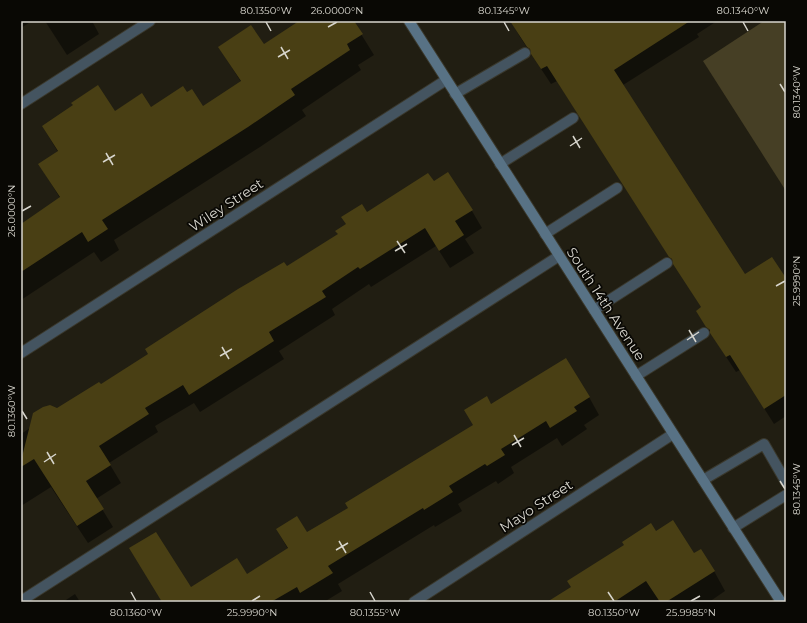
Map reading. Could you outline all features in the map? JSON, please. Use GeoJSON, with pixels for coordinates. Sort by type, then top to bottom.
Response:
{"type":"FeatureCollection","features":[{"type":"Feature","properties":{"kind":"street"},"geometry":{"type":"LineString","coordinates":[[21,104],[150,21]]}},
{"type":"Feature","properties":{"kind":"street","name":"South 14th Avenue"},"geometry":{"type":"LineString","coordinates":[[408,21],[781,602]]}},
{"type":"Feature","properties":{"kind":"street"},"geometry":{"type":"LineString","coordinates":[[455,94],[525,54]]}},
{"type":"Feature","properties":{"kind":"street","name":"Wiley Street"},"geometry":{"type":"LineString","coordinates":[[21,353],[446,80]]}},
{"type":"Feature","properties":{"kind":"street"},"geometry":{"type":"LineString","coordinates":[[500,164],[573,118]]}},
{"type":"Feature","properties":{"kind":"street"},"geometry":{"type":"LineString","coordinates":[[545,234],[617,188]]}},
{"type":"Feature","properties":{"kind":"street"},"geometry":{"type":"LineString","coordinates":[[21,601],[559,256]]}},
{"type":"Feature","properties":{"kind":"street"},"geometry":{"type":"LineString","coordinates":[[594,310],[667,263]]}},
{"type":"Feature","properties":{"kind":"street"},"geometry":{"type":"LineString","coordinates":[[636,376],[704,333]]}},
{"type":"Feature","properties":{"kind":"street","name":"Mayo Street"},"geometry":{"type":"LineString","coordinates":[[414,602],[673,434]]}},
{"type":"Feature","properties":{"kind":"street"},"geometry":{"type":"LineString","coordinates":[[703,480],[764,444],[786,482]]}},
{"type":"Feature","properties":{"kind":"street"},"geometry":{"type":"LineString","coordinates":[[733,528],[786,495]]}},
{"type":"Feature","properties":{"kind":"shaded area"},"geometry":{"type":"Polygon","coordinates":[[[764,21],[786,21],[786,191],[703,61],[764,21]]]}},
{"type":"Feature","properties":{"kind":"building"},"geometry":{"type":"Polygon","coordinates":[[[299,21],[354,21],[363,34],[347,44],[350,50],[291,89],[295,95],[248,127],[102,220],[108,229],[88,242],[82,232],[21,272],[21,224],[60,197],[38,164],[58,151],[42,126],[73,105],[71,103],[98,85],[115,111],[142,93],[151,107],[183,86],[187,92],[192,89],[203,106],[241,81],[218,47],[251,25],[264,44],[299,21]]]}},
{"type":"Feature","properties":{"kind":"building"},"geometry":{"type":"Polygon","coordinates":[[[510,21],[690,21],[614,70],[745,274],[772,257],[786,278],[786,395],[764,409],[730,355],[726,357],[710,333],[710,330],[706,327],[696,311],[701,307],[673,264],[672,259],[669,257],[547,66],[541,69],[531,54],[530,49],[527,47],[510,21]]]}},
{"type":"Feature","properties":{"kind":"building"},"geometry":{"type":"Polygon","coordinates":[[[448,172],[473,210],[455,221],[464,235],[439,251],[425,228],[360,269],[358,267],[322,291],[326,297],[269,332],[274,341],[189,395],[183,385],[145,408],[149,414],[99,446],[111,465],[86,481],[104,509],[77,526],[34,459],[21,467],[21,461],[33,413],[50,405],[57,408],[99,382],[101,384],[148,354],[145,349],[238,289],[284,262],[287,266],[338,234],[335,231],[346,224],[341,217],[362,204],[367,212],[428,173],[434,181],[448,172]]]}},
{"type":"Feature","properties":{"kind":"building"},"geometry":{"type":"Polygon","coordinates":[[[566,358],[590,397],[574,407],[577,411],[550,428],[546,421],[501,449],[505,455],[487,466],[485,464],[449,486],[453,492],[424,510],[423,508],[328,566],[333,573],[300,593],[297,587],[271,602],[162,602],[129,548],[156,532],[191,587],[237,558],[247,574],[288,548],[276,529],[297,516],[307,532],[348,508],[345,503],[473,425],[464,410],[487,396],[491,404],[566,358]]]}},
{"type":"Feature","properties":{"kind":"building"},"geometry":{"type":"Polygon","coordinates":[[[673,520],[694,553],[701,549],[715,571],[666,602],[660,602],[646,581],[614,602],[547,602],[571,587],[567,581],[624,545],[622,542],[651,523],[656,531],[673,520]]]}}]}
